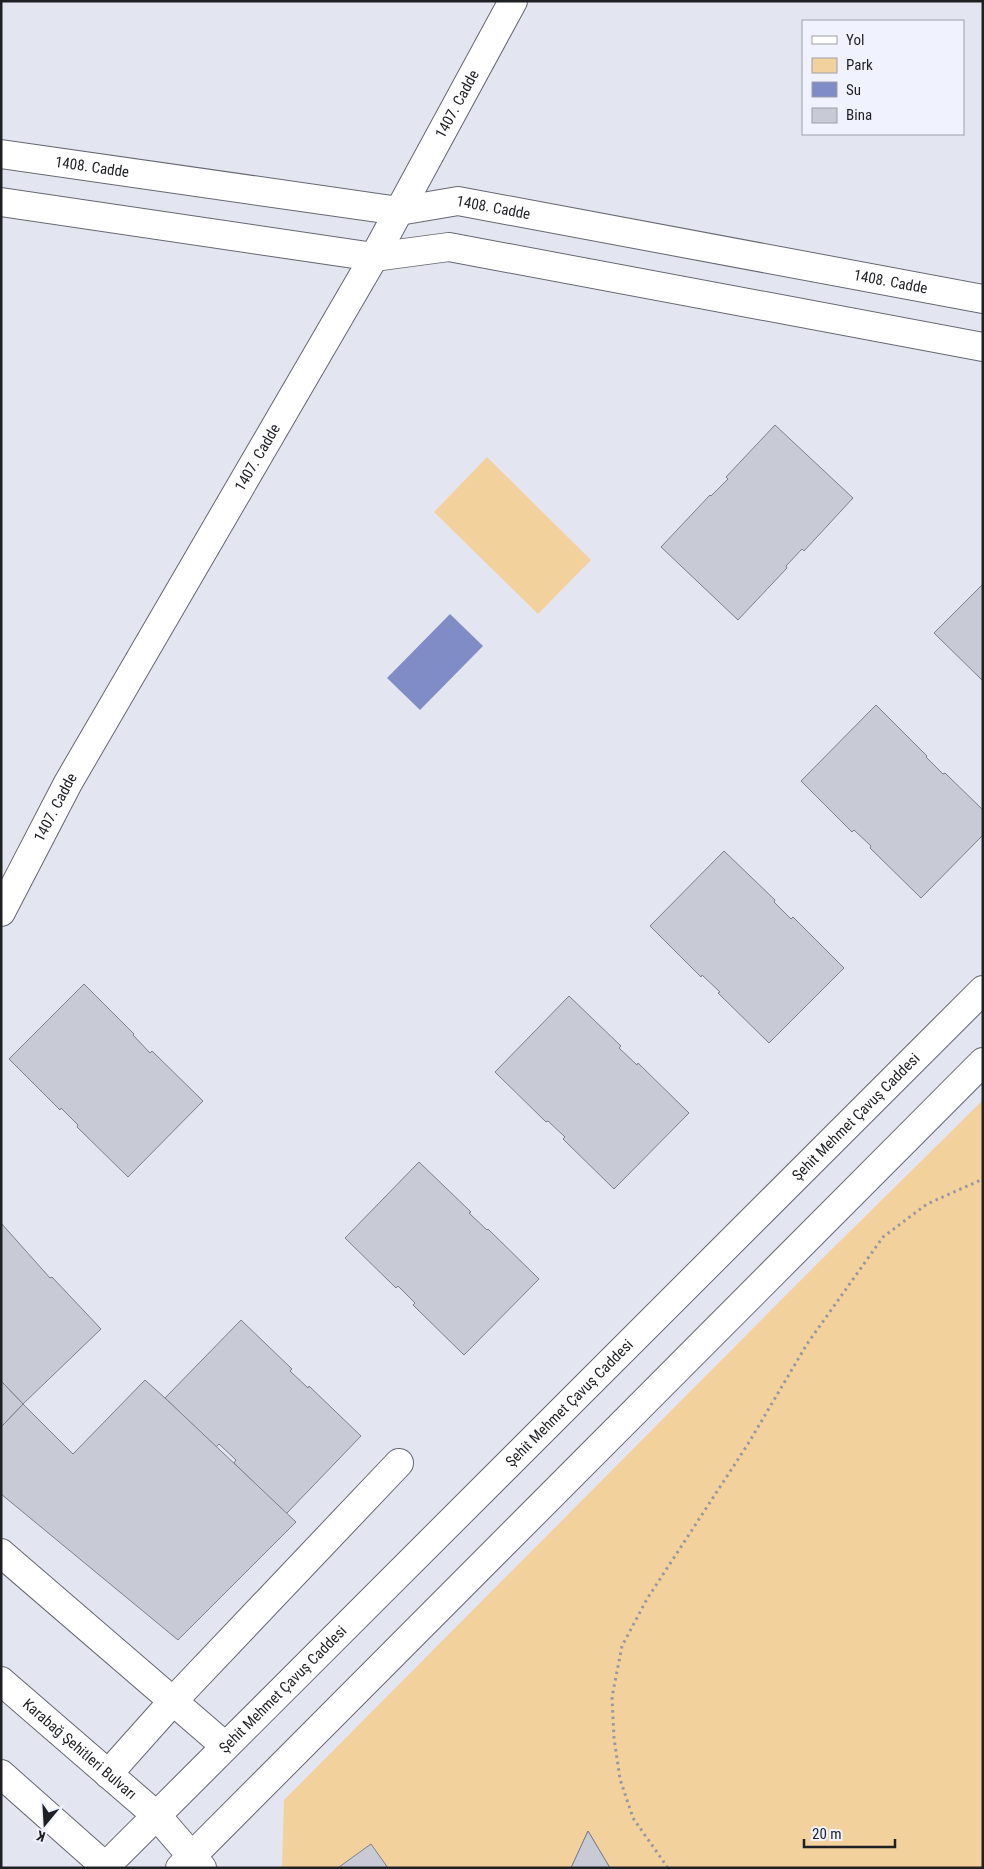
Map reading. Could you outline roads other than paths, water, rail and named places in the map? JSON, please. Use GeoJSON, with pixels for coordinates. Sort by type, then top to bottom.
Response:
{"type":"FeatureCollection","features":[{"type":"Feature","properties":{"kind":"main road","name":"1407. Cadde"},"geometry":{"type":"LineString","coordinates":[[1,912],[68,783],[374,257],[513,1]]}},
{"type":"Feature","properties":{"kind":"main road","name":"1408. Cadde"},"geometry":{"type":"LineString","coordinates":[[1,154],[399,211],[458,201],[983,299]]}},
{"type":"Feature","properties":{"kind":"main road"},"geometry":{"type":"LineString","coordinates":[[1,202],[374,257],[449,247],[983,347]]}},
{"type":"Feature","properties":{"kind":"main road","name":"Şehit Mehmet Çavuş Caddesi"},"geometry":{"type":"LineString","coordinates":[[106,1867],[983,990]]}},
{"type":"Feature","properties":{"kind":"main road"},"geometry":{"type":"LineString","coordinates":[[191,1864],[983,1062]]}},
{"type":"Feature","properties":{"kind":"main road"},"geometry":{"type":"LineString","coordinates":[[108,1774],[174,1700],[399,1463]]}},
{"type":"Feature","properties":{"kind":"main road"},"geometry":{"type":"LineString","coordinates":[[1,1553],[174,1700],[225,1746]]}},
{"type":"Feature","properties":{"kind":"main road","name":"Karabağ Şehitleri Bulvarı"},"geometry":{"type":"LineString","coordinates":[[1,1682],[157,1816],[191,1864]]}},
{"type":"Feature","properties":{"kind":"main road"},"geometry":{"type":"LineString","coordinates":[[1,1774],[106,1867]]}},
{"type":"Feature","properties":{"kind":"water"},"geometry":{"type":"Polygon","coordinates":[[[450,614],[483,646],[420,710],[387,678],[450,614]]]}}]}
